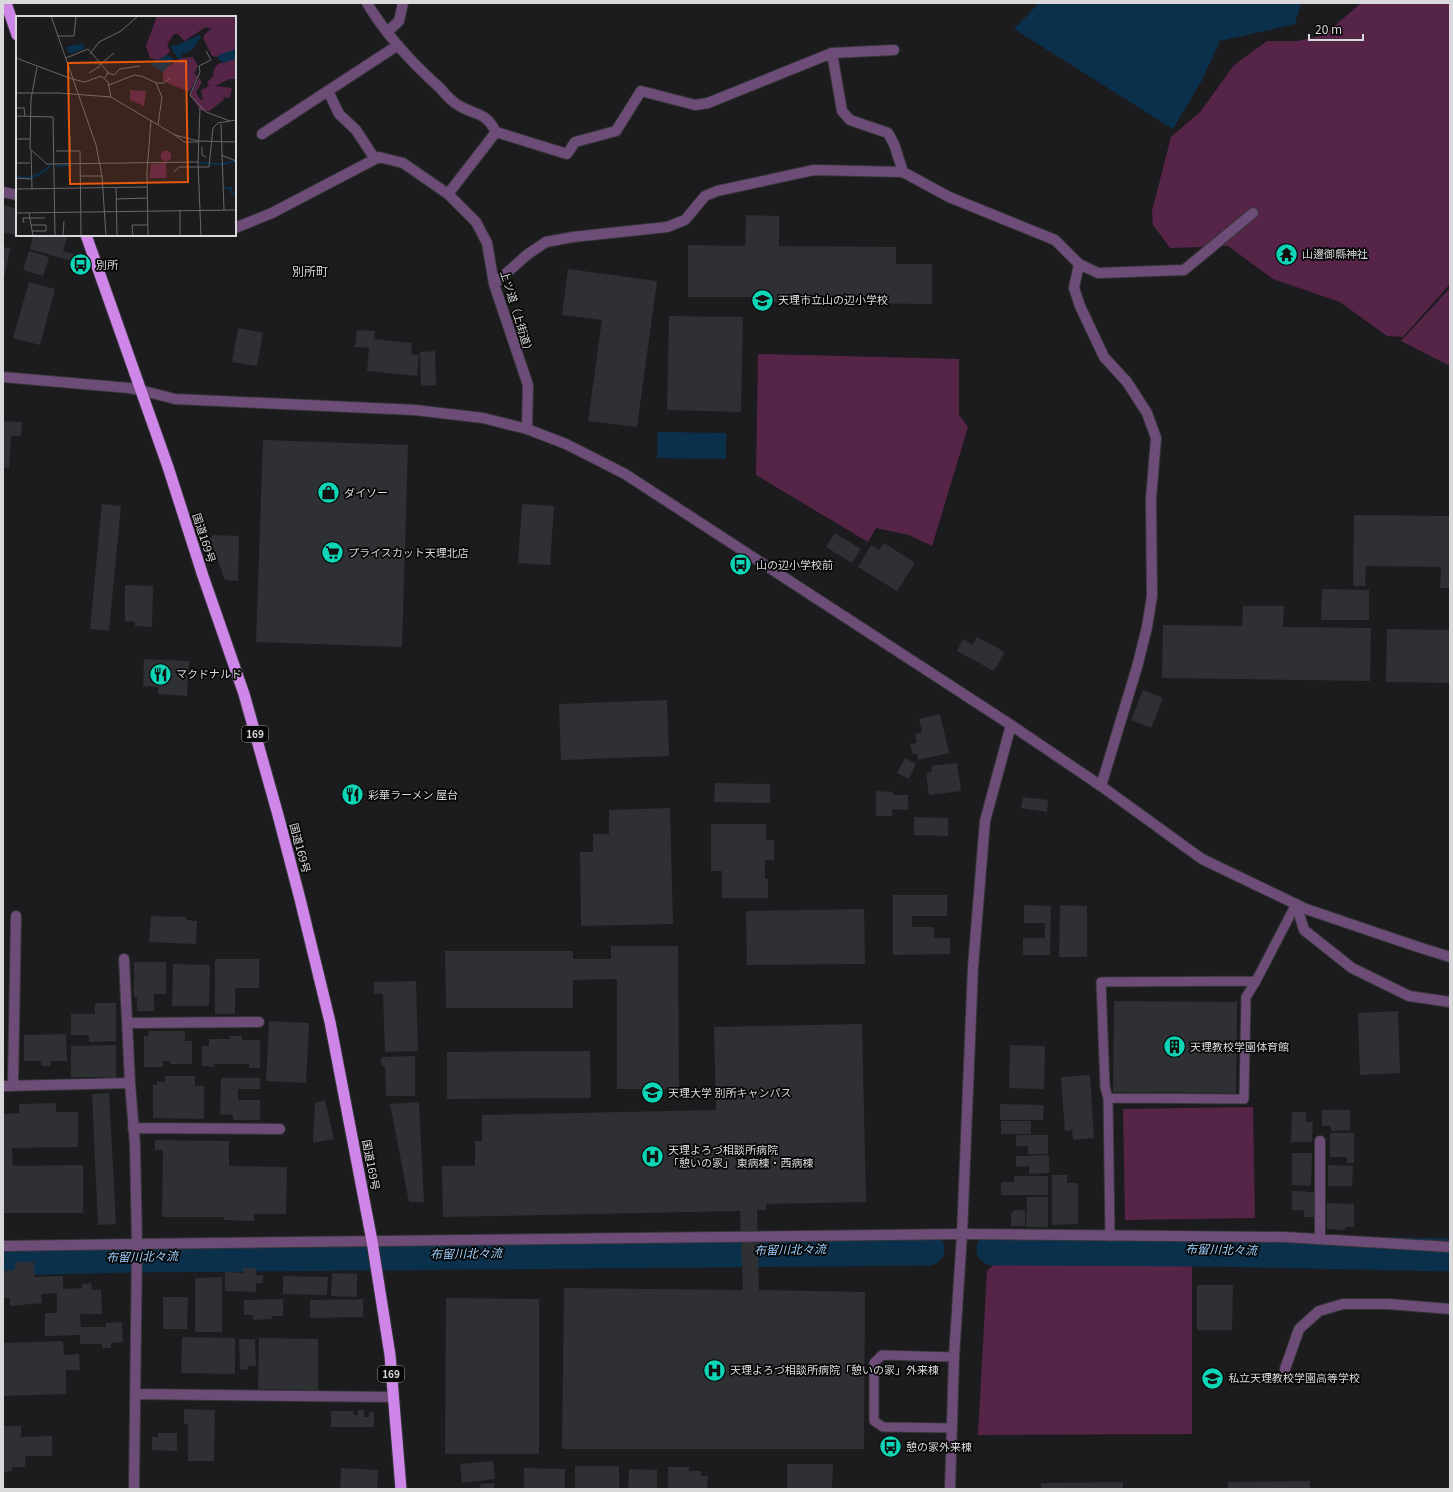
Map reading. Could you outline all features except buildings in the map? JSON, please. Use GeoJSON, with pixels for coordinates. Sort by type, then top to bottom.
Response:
{"type":"FeatureCollection","features":[{"type":"Feature","properties":{"kind":"highway"},"geometry":{"type":"LineString","coordinates":[[6,3],[16,32]]}},
{"type":"Feature","properties":{"kind":"highway","name":"国道169号"},"geometry":{"type":"LineString","coordinates":[[86,236],[168,467],[203,576],[244,694],[300,899],[330,1022],[375,1259],[390,1355],[401,1489]]}},
{"type":"Feature","properties":{"kind":"street"},"geometry":{"type":"LineString","coordinates":[[366,3],[379,23],[422,72],[458,105],[479,113],[491,122],[496,132],[567,154],[575,142],[616,131],[641,91],[695,105],[708,103],[832,53],[894,50]]}},
{"type":"Feature","properties":{"kind":"street"},"geometry":{"type":"LineString","coordinates":[[387,32],[399,21],[403,3]]}},
{"type":"Feature","properties":{"kind":"street"},"geometry":{"type":"LineString","coordinates":[[262,134],[398,45]]}},
{"type":"Feature","properties":{"kind":"street"},"geometry":{"type":"LineString","coordinates":[[832,53],[842,111],[850,120],[888,133],[894,144],[903,172]]}},
{"type":"Feature","properties":{"kind":"street"},"geometry":{"type":"LineString","coordinates":[[236,228],[272,213],[375,159],[356,130],[339,114],[328,91]]}},
{"type":"Feature","properties":{"kind":"street"},"geometry":{"type":"LineString","coordinates":[[448,194],[496,132]]}},
{"type":"Feature","properties":{"kind":"street","name":"上ツ道（上街道）"},"geometry":{"type":"LineString","coordinates":[[375,159],[379,157],[403,164],[448,194],[476,222],[482,232],[487,243],[494,284],[528,386],[526,429]]}},
{"type":"Feature","properties":{"kind":"street"},"geometry":{"type":"LineString","coordinates":[[494,284],[528,254],[546,242],[573,237],[667,227],[685,220],[705,196],[717,191],[814,170],[903,172],[949,197],[1055,240],[1079,264],[1098,273],[1184,270],[1253,213]]}},
{"type":"Feature","properties":{"kind":"street"},"geometry":{"type":"LineString","coordinates":[[3,192],[16,195]]}},
{"type":"Feature","properties":{"kind":"street"},"geometry":{"type":"LineString","coordinates":[[1079,264],[1074,288],[1080,306],[1104,357],[1127,382],[1147,412],[1156,438],[1151,499],[1152,596],[1138,667],[1101,786]]}},
{"type":"Feature","properties":{"kind":"street"},"geometry":{"type":"LineString","coordinates":[[3,377],[129,388],[175,399],[415,410],[483,418],[526,429],[566,444],[625,474],[1011,725],[1101,786],[1202,859],[1306,909],[1415,946],[1450,956]]}},
{"type":"Feature","properties":{"kind":"street"},"geometry":{"type":"LineString","coordinates":[[950,1489],[954,1357],[960,1265],[973,967],[985,821],[1011,725]]}},
{"type":"Feature","properties":{"kind":"street"},"geometry":{"type":"LineString","coordinates":[[1296,904],[1304,930],[1352,968],[1409,996],[1450,1002]]}},
{"type":"Feature","properties":{"kind":"street"},"geometry":{"type":"LineString","coordinates":[[16,916],[8,1086],[130,1083]]}},
{"type":"Feature","properties":{"kind":"street"},"geometry":{"type":"LineString","coordinates":[[124,959],[133,1128],[137,1252],[134,1489]]}},
{"type":"Feature","properties":{"kind":"street"},"geometry":{"type":"LineString","coordinates":[[127,1023],[259,1022]]}},
{"type":"Feature","properties":{"kind":"street"},"geometry":{"type":"LineString","coordinates":[[133,1128],[280,1129]]}},
{"type":"Feature","properties":{"kind":"street"},"geometry":{"type":"LineString","coordinates":[[1320,1142],[1320,1239]]}},
{"type":"Feature","properties":{"kind":"street"},"geometry":{"type":"LineString","coordinates":[[3,1246],[137,1252],[372,1244],[961,1239],[1110,1236],[1284,1237],[1450,1247]]}},
{"type":"Feature","properties":{"kind":"street"},"geometry":{"type":"LineString","coordinates":[[1285,1369],[1299,1329],[1320,1311],[1343,1304],[1388,1304],[1450,1308]]}},
{"type":"Feature","properties":{"kind":"street"},"geometry":{"type":"LineString","coordinates":[[136,1394],[393,1398]]}},
{"type":"Feature","properties":{"kind":"lane"},"geometry":{"type":"LineString","coordinates":[[1108,1098],[1244,1099],[1246,997],[1256,981],[1296,904]]}},
{"type":"Feature","properties":{"kind":"lane"},"geometry":{"type":"LineString","coordinates":[[1110,1236],[1108,1098],[1105,1087],[1101,982],[1256,981]]}},
{"type":"Feature","properties":{"kind":"lane"},"geometry":{"type":"LineString","coordinates":[[951,1428],[883,1427],[874,1421],[874,1363],[882,1356],[954,1357]]}},
{"type":"Feature","properties":{"kind":"shaded area"},"geometry":{"type":"Polygon","coordinates":[[[1361,3],[1450,3],[1450,284],[1403,337],[1387,336],[1340,302],[1273,279],[1228,246],[1170,248],[1153,225],[1152,211],[1171,137],[1201,111],[1234,65],[1267,41],[1298,41],[1324,35],[1361,3]]]}},
{"type":"Feature","properties":{"kind":"shaded area"},"geometry":{"type":"Polygon","coordinates":[[[1450,288],[1450,366],[1401,341],[1450,288]]]}},
{"type":"Feature","properties":{"kind":"shaded area"},"geometry":{"type":"Polygon","coordinates":[[[758,354],[959,359],[959,415],[968,427],[932,546],[909,535],[876,528],[868,542],[756,475],[758,354]]]}},
{"type":"Feature","properties":{"kind":"shaded area"},"geometry":{"type":"Polygon","coordinates":[[[1253,1107],[1255,1218],[1125,1220],[1123,1109],[1253,1107]]]}},
{"type":"Feature","properties":{"kind":"shaded area"},"geometry":{"type":"Polygon","coordinates":[[[1192,1258],[1192,1434],[978,1435],[987,1271],[999,1260],[1192,1258]]]}},
{"type":"Feature","properties":{"kind":"water"},"geometry":{"type":"Polygon","coordinates":[[[1039,3],[1301,3],[1295,24],[1220,41],[1202,80],[1173,129],[1014,29],[1039,3]]]}},
{"type":"Feature","properties":{"kind":"water"},"geometry":{"type":"Polygon","coordinates":[[[658,432],[726,433],[726,459],[657,458],[658,432]]]}},
{"type":"Feature","properties":{"kind":"waterway","name":"布留川北々流"},"geometry":{"type":"LineString","coordinates":[[3,1259],[132,1256],[928,1249]]}},
{"type":"Feature","properties":{"kind":"waterway","name":"布留川北々流"},"geometry":{"type":"LineString","coordinates":[[993,1249],[1206,1250],[1450,1255]]}},
{"type":"Feature","properties":{"kind":"place","name":"山邊御縣神社"},"geometry":{"type":"Point","coordinates":[1286,254]}},
{"type":"Feature","properties":{"kind":"place","name":"別所"},"geometry":{"type":"Point","coordinates":[80,265]}},
{"type":"Feature","properties":{"kind":"place","name":"天理市立山の辺小学校"},"geometry":{"type":"Point","coordinates":[763,300]}},
{"type":"Feature","properties":{"kind":"place","name":"ダイソー"},"geometry":{"type":"Point","coordinates":[329,493]}},
{"type":"Feature","properties":{"kind":"place","name":"プライスカット天理北店"},"geometry":{"type":"Point","coordinates":[332,553]}},
{"type":"Feature","properties":{"kind":"place","name":"山の辺小学校前"},"geometry":{"type":"Point","coordinates":[741,565]}},
{"type":"Feature","properties":{"kind":"place","name":"マクドナルド"},"geometry":{"type":"Point","coordinates":[161,674]}},
{"type":"Feature","properties":{"kind":"place","name":"彩華ラーメン 屋台"},"geometry":{"type":"Point","coordinates":[353,795]}},
{"type":"Feature","properties":{"kind":"place","name":"天理教校学園体育館"},"geometry":{"type":"Point","coordinates":[1175,1047]}},
{"type":"Feature","properties":{"kind":"place","name":"天理大学 別所キャンパス"},"geometry":{"type":"Point","coordinates":[652,1093]}},
{"type":"Feature","properties":{"kind":"place","name":"天理よろづ相談所病院 「憩いの家」 東病棟・西病棟"},"geometry":{"type":"Point","coordinates":[652,1156]}},
{"type":"Feature","properties":{"kind":"place","name":"天理よろづ相談所病院「憩いの家」外来棟"},"geometry":{"type":"Point","coordinates":[714,1370]}},
{"type":"Feature","properties":{"kind":"place","name":"私立天理教校学園高等学校"},"geometry":{"type":"Point","coordinates":[1213,1378]}},
{"type":"Feature","properties":{"kind":"place","name":"憩の家外来棟"},"geometry":{"type":"Point","coordinates":[891,1447]}},
{"type":"Feature","properties":{"kind":"district","name":"別所町"},"geometry":{"type":"Point","coordinates":[310,272]}}]}
